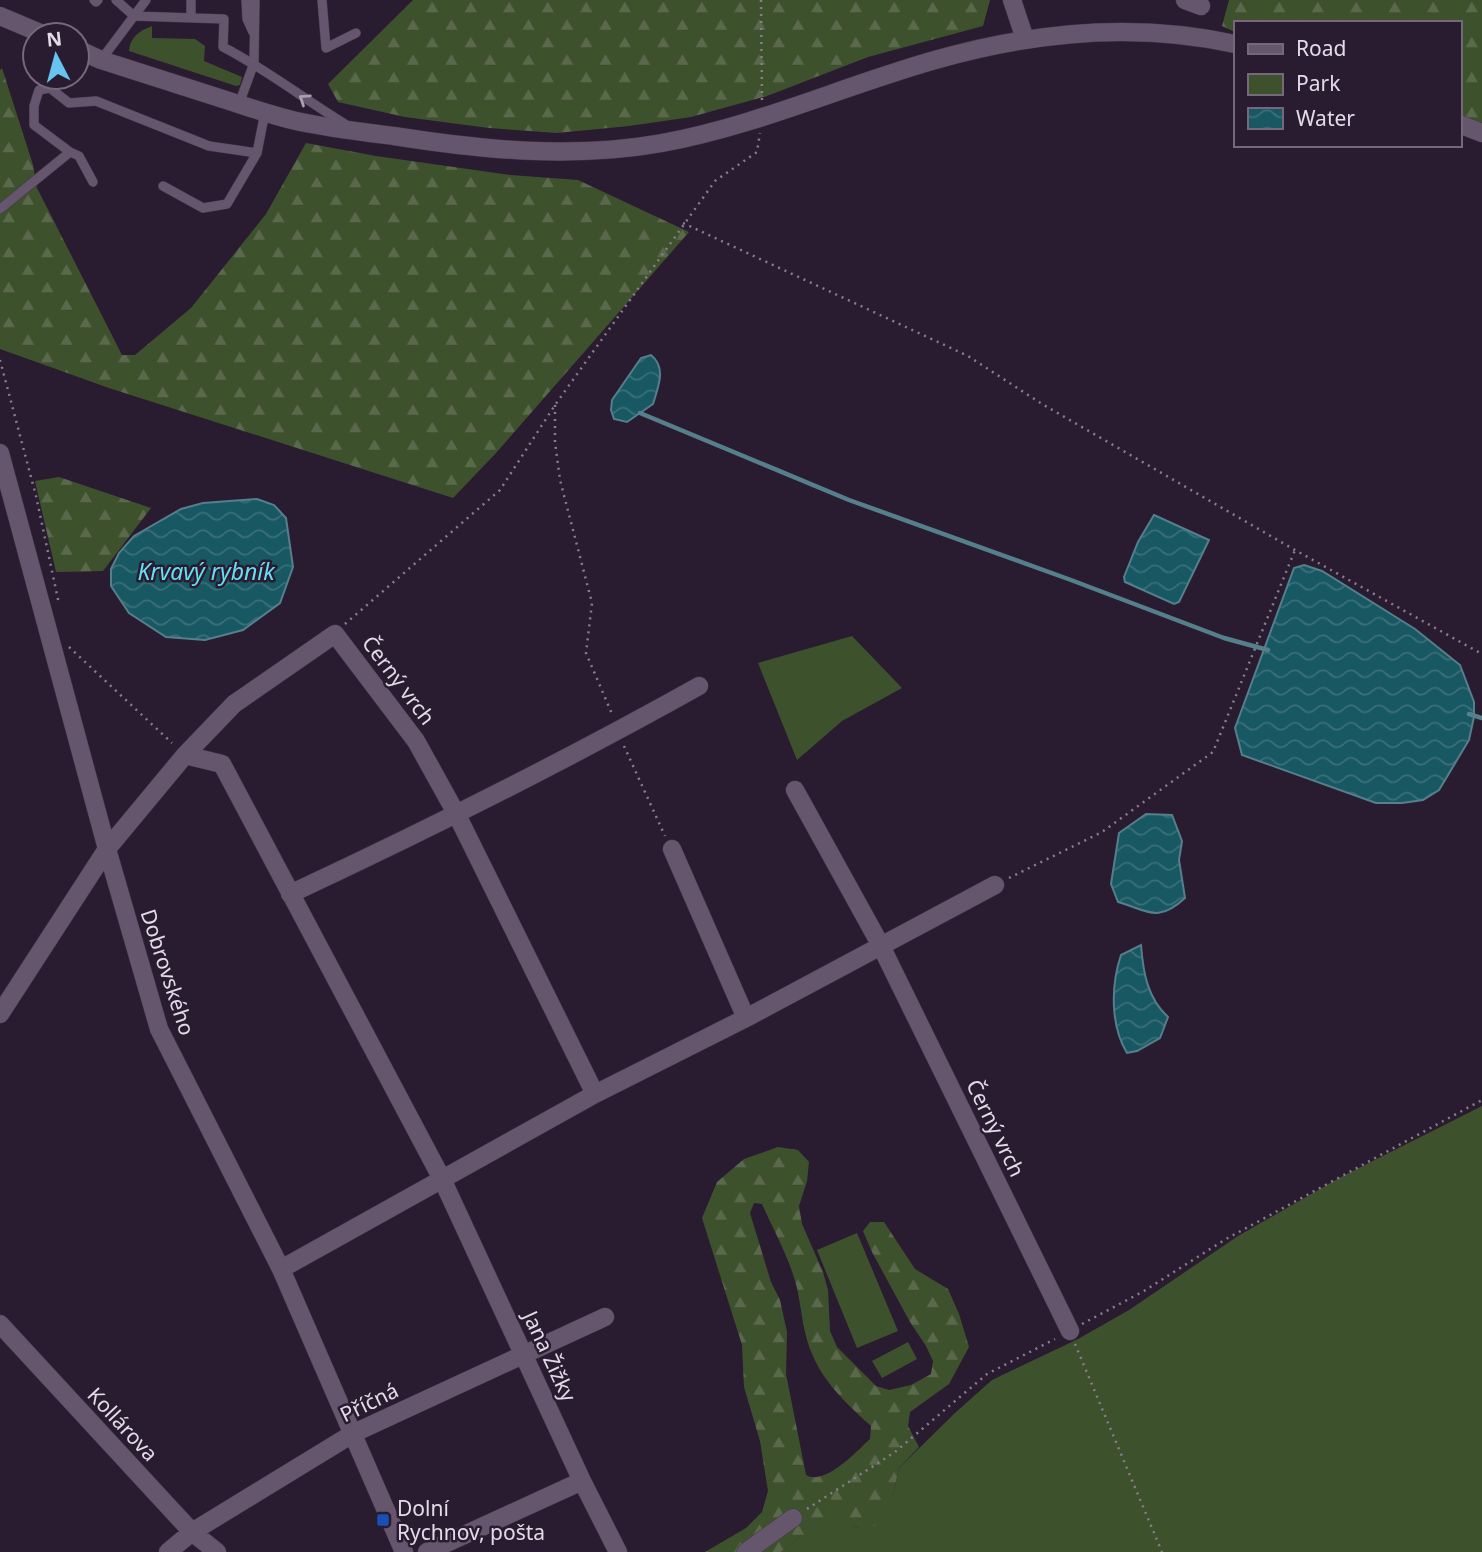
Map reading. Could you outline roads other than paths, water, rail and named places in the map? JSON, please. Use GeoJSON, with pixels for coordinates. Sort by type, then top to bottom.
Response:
{"type":"FeatureCollection","features":[{"type":"Feature","properties":{"kind":"street"},"geometry":{"type":"LineString","coordinates":[[1013,0],[1025,39]]}},
{"type":"Feature","properties":{"kind":"street"},"geometry":{"type":"LineString","coordinates":[[0,16],[21,25]]}},
{"type":"Feature","properties":{"kind":"street"},"geometry":{"type":"LineString","coordinates":[[91,55],[295,121],[466,147],[553,151],[608,149],[660,143],[762,118],[933,61],[1025,39],[1121,31],[1199,36],[1234,44]]}},
{"type":"Feature","properties":{"kind":"street"},"geometry":{"type":"LineString","coordinates":[[1461,125],[1482,133]]}},
{"type":"Feature","properties":{"kind":"street","name":"Dobrovského"},"geometry":{"type":"LineString","coordinates":[[0,453],[107,849],[159,1029],[281,1269],[404,1552]]}},
{"type":"Feature","properties":{"kind":"street","name":"Černý vrch"},"geometry":{"type":"LineString","coordinates":[[0,1014],[107,849],[185,755],[234,704],[335,634],[416,741],[457,815],[596,1094]]}},
{"type":"Feature","properties":{"kind":"street"},"geometry":{"type":"LineString","coordinates":[[290,894],[457,815],[699,686]]}},
{"type":"Feature","properties":{"kind":"street"},"geometry":{"type":"LineString","coordinates":[[185,755],[222,764],[442,1179]]}},
{"type":"Feature","properties":{"kind":"street","name":"Černý vrch"},"geometry":{"type":"LineString","coordinates":[[794,790],[880,944],[1070,1331]]}},
{"type":"Feature","properties":{"kind":"street"},"geometry":{"type":"LineString","coordinates":[[672,849],[746,1018]]}},
{"type":"Feature","properties":{"kind":"street"},"geometry":{"type":"LineString","coordinates":[[281,1269],[596,1094],[746,1018],[880,944],[995,885]]}},
{"type":"Feature","properties":{"kind":"street","name":"Jana Žižky"},"geometry":{"type":"LineString","coordinates":[[442,1179],[582,1481],[618,1552]]}},
{"type":"Feature","properties":{"kind":"street","name":"Příčná"},"geometry":{"type":"LineString","coordinates":[[168,1552],[191,1532],[354,1433],[605,1317]]}},
{"type":"Feature","properties":{"kind":"street","name":"Kollárova"},"geometry":{"type":"LineString","coordinates":[[0,1324],[191,1532],[217,1552]]}},
{"type":"Feature","properties":{"kind":"street"},"geometry":{"type":"LineString","coordinates":[[427,1552],[582,1481]]}},
{"type":"Feature","properties":{"kind":"street"},"geometry":{"type":"LineString","coordinates":[[746,1552],[793,1518]]}},
{"type":"Feature","properties":{"kind":"lane"},"geometry":{"type":"LineString","coordinates":[[116,0],[134,16],[224,19],[223,47],[254,63],[303,99],[356,131]]}},
{"type":"Feature","properties":{"kind":"lane"},"geometry":{"type":"LineString","coordinates":[[101,60],[146,0]]}},
{"type":"Feature","properties":{"kind":"lane"},"geometry":{"type":"LineString","coordinates":[[191,0],[191,18]]}},
{"type":"Feature","properties":{"kind":"lane"},"geometry":{"type":"LineString","coordinates":[[246,0],[247,19],[255,36]]}},
{"type":"Feature","properties":{"kind":"lane"},"geometry":{"type":"LineString","coordinates":[[239,104],[254,63],[255,0]]}},
{"type":"Feature","properties":{"kind":"lane"},"geometry":{"type":"LineString","coordinates":[[322,0],[326,48],[356,33]]}},
{"type":"Feature","properties":{"kind":"lane"},"geometry":{"type":"LineString","coordinates":[[93,182],[79,156],[34,125],[34,106],[39,90],[50,88],[69,103],[96,101],[209,146],[257,153]]}},
{"type":"Feature","properties":{"kind":"lane"},"geometry":{"type":"LineString","coordinates":[[163,186],[204,208],[227,204],[257,153],[265,112]]}},
{"type":"Feature","properties":{"kind":"lane"},"geometry":{"type":"LineString","coordinates":[[0,209],[70,152]]}},
{"type":"Feature","properties":{"kind":"water"},"geometry":{"type":"Polygon","coordinates":[[[651,355],[660,372],[653,404],[627,422],[614,419],[612,400],[641,358],[651,355]]]}},
{"type":"Feature","properties":{"kind":"water","name":"Krvavý rybník"},"geometry":{"type":"Polygon","coordinates":[[[257,499],[274,505],[286,518],[293,567],[280,603],[243,630],[205,640],[166,637],[129,613],[111,586],[111,569],[119,553],[134,536],[181,509],[203,503],[257,499]]]}},
{"type":"Feature","properties":{"kind":"water"},"geometry":{"type":"Polygon","coordinates":[[[1154,515],[1209,540],[1179,602],[1174,604],[1125,582],[1124,577],[1138,542],[1154,515]]]}},
{"type":"Feature","properties":{"kind":"water"},"geometry":{"type":"Polygon","coordinates":[[[1304,565],[1322,571],[1415,629],[1460,665],[1474,702],[1469,740],[1439,790],[1423,800],[1376,803],[1242,755],[1235,728],[1294,568],[1304,565]]]}},
{"type":"Feature","properties":{"kind":"water"},"geometry":{"type":"Polygon","coordinates":[[[1146,814],[1172,815],[1182,841],[1179,860],[1185,898],[1176,906],[1160,913],[1118,902],[1111,884],[1119,833],[1146,814]]]}},
{"type":"Feature","properties":{"kind":"water"},"geometry":{"type":"Polygon","coordinates":[[[1141,945],[1151,993],[1168,1017],[1160,1038],[1137,1051],[1127,1053],[1121,1042],[1115,1018],[1115,979],[1121,955],[1141,945]]]}},
{"type":"Feature","properties":{"kind":"waterway"},"geometry":{"type":"LineString","coordinates":[[640,413],[849,500],[1224,638],[1268,650]]}},
{"type":"Feature","properties":{"kind":"waterway"},"geometry":{"type":"LineString","coordinates":[[1469,714],[1482,718]]}},
{"type":"Feature","properties":{"kind":"place","name":"Dolní Rychnov, pošta"},"geometry":{"type":"Point","coordinates":[383,1520]}}]}
